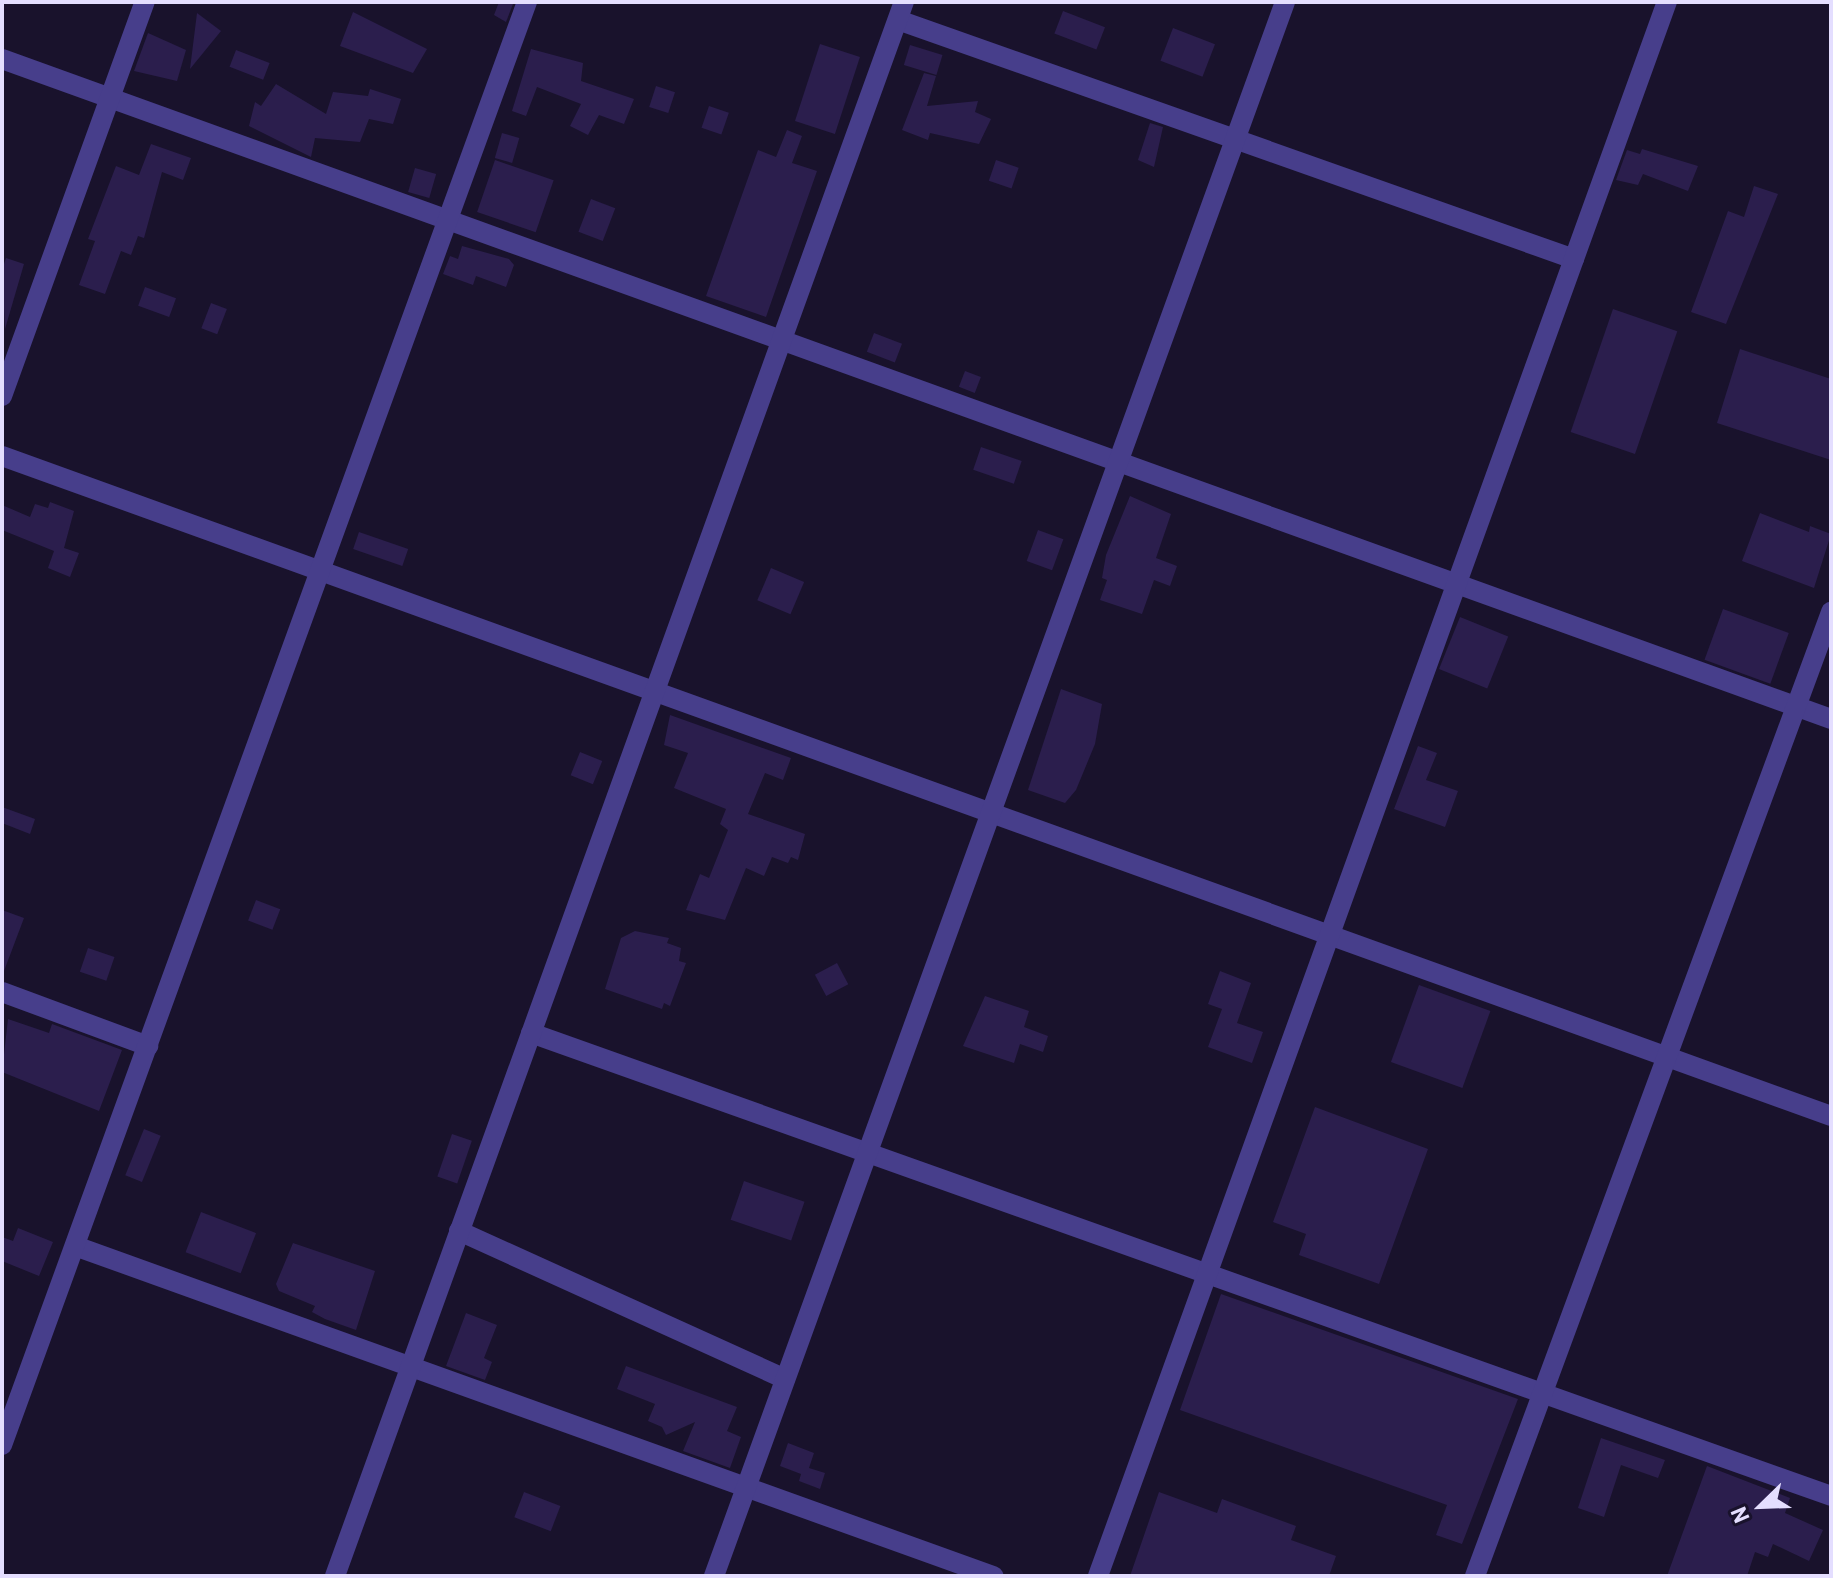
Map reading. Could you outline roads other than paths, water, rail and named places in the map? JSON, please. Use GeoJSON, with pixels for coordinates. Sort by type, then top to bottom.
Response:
{"type":"FeatureCollection","features":[{"type":"Feature","properties":{"kind":"street"},"geometry":{"type":"LineString","coordinates":[[2,396],[10,350],[145,2]]}},
{"type":"Feature","properties":{"kind":"street"},"geometry":{"type":"LineString","coordinates":[[2,1445],[527,2]]}},
{"type":"Feature","properties":{"kind":"street"},"geometry":{"type":"LineString","coordinates":[[714,1576],[1285,2]]}},
{"type":"Feature","properties":{"kind":"street"},"geometry":{"type":"LineString","coordinates":[[1098,1576],[1667,2]]}},
{"type":"Feature","properties":{"kind":"street"},"geometry":{"type":"LineString","coordinates":[[335,1576],[901,11],[1234,141],[1574,259]]}},
{"type":"Feature","properties":{"kind":"street"},"geometry":{"type":"LineString","coordinates":[[2,59],[1831,719]]}},
{"type":"Feature","properties":{"kind":"street"},"geometry":{"type":"LineString","coordinates":[[2,456],[1831,1116]]}},
{"type":"Feature","properties":{"kind":"street"},"geometry":{"type":"LineString","coordinates":[[1475,1576],[1831,612]]}},
{"type":"Feature","properties":{"kind":"street"},"geometry":{"type":"LineString","coordinates":[[2,992],[148,1046]]}},
{"type":"Feature","properties":{"kind":"street"},"geometry":{"type":"LineString","coordinates":[[531,1033],[1831,1496]]}},
{"type":"Feature","properties":{"kind":"street"},"geometry":{"type":"LineString","coordinates":[[459,1231],[785,1379]]}},
{"type":"Feature","properties":{"kind":"street"},"geometry":{"type":"LineString","coordinates":[[75,1246],[993,1576]]}}]}
